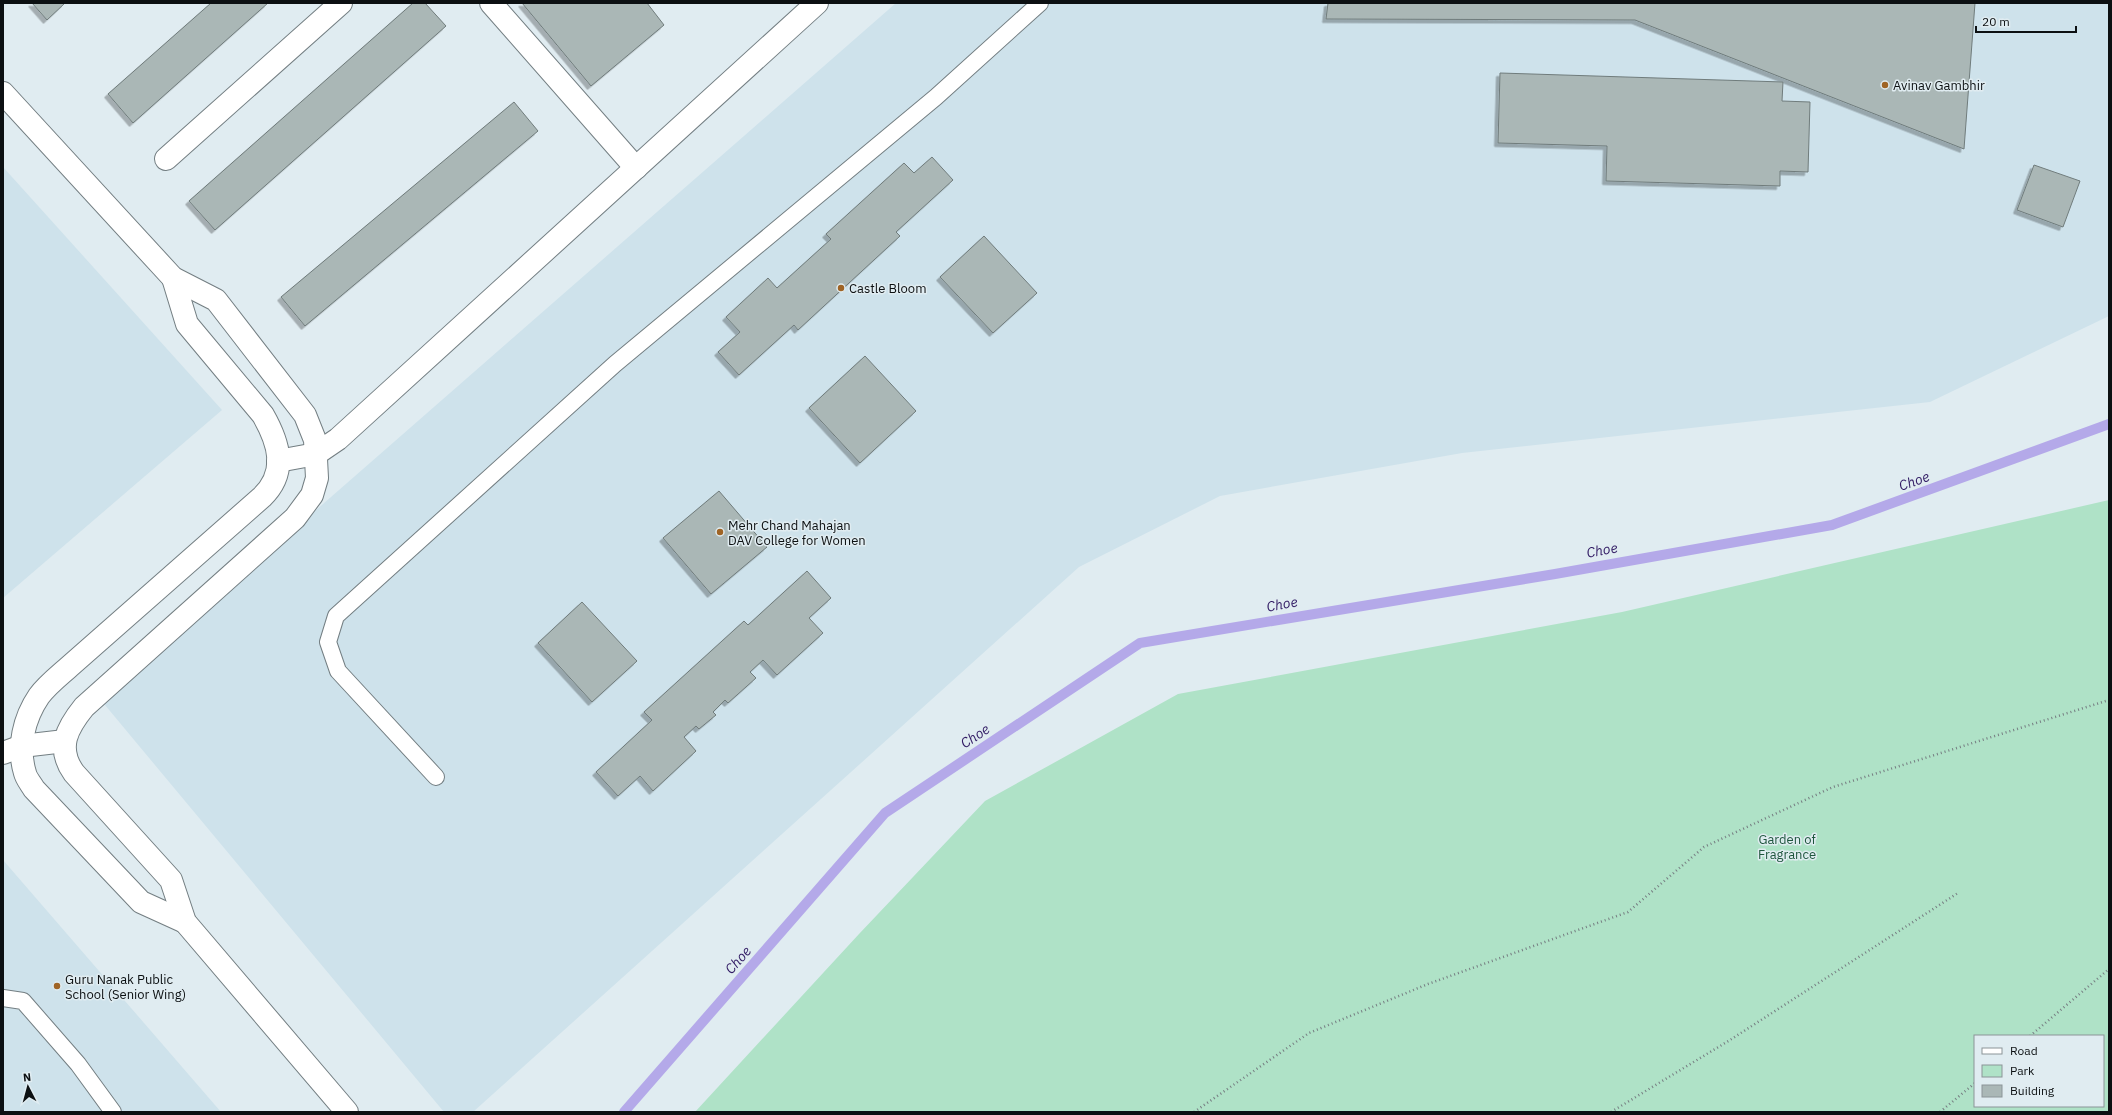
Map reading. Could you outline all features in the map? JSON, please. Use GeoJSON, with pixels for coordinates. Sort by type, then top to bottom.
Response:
{"type":"FeatureCollection","features":[{"type":"Feature","properties":{"kind":"street"},"geometry":{"type":"LineString","coordinates":[[166,159],[341,3]]}},
{"type":"Feature","properties":{"kind":"street"},"geometry":{"type":"LineString","coordinates":[[491,3],[636,168]]}},
{"type":"Feature","properties":{"kind":"street"},"geometry":{"type":"LineString","coordinates":[[278,461],[316,454],[338,440],[817,3]]}},
{"type":"Feature","properties":{"kind":"street"},"geometry":{"type":"LineString","coordinates":[[5,100],[173,278],[216,300],[305,415],[315,440],[317,478],[312,495],[295,518],[84,707],[68,730],[65,741],[65,752],[68,765],[74,773],[171,880],[185,922],[347,1112]]}},
{"type":"Feature","properties":{"kind":"street"},"geometry":{"type":"LineString","coordinates":[[12,750],[22,737],[29,715],[39,696],[70,666],[270,488],[276,479],[278,461],[277,449],[272,431],[263,416],[187,324],[173,278]]}},
{"type":"Feature","properties":{"kind":"street"},"geometry":{"type":"LineString","coordinates":[[12,750],[65,741]]}},
{"type":"Feature","properties":{"kind":"street"},"geometry":{"type":"LineString","coordinates":[[12,750],[34,789],[141,902],[185,922]]}},
{"type":"Feature","properties":{"kind":"lane"},"geometry":{"type":"LineString","coordinates":[[436,777],[338,671],[328,642],[336,616],[615,364],[936,97],[1040,3]]}},
{"type":"Feature","properties":{"kind":"lane"},"geometry":{"type":"LineString","coordinates":[[3,998],[23,1001],[78,1064],[113,1112]]}},
{"type":"Feature","properties":{"kind":"path"},"geometry":{"type":"LineString","coordinates":[[1194,1112],[1309,1033],[1428,984],[1628,912],[1704,847],[1833,787],[2109,700]]}},
{"type":"Feature","properties":{"kind":"path"},"geometry":{"type":"LineString","coordinates":[[1611,1112],[1730,1040],[1958,893]]}},
{"type":"Feature","properties":{"kind":"path"},"geometry":{"type":"LineString","coordinates":[[2031,1035],[2109,969]]}},
{"type":"Feature","properties":{"kind":"path"},"geometry":{"type":"LineString","coordinates":[[1940,1112],[1974,1084]]}},
{"type":"Feature","properties":{"kind":"shaded area","name":"Mehr Chand Mahajan DAV College for Women"},"geometry":{"type":"Polygon","coordinates":[[[896,3],[2109,3],[2109,316],[1930,402],[1462,453],[1220,496],[1079,567],[473,1112],[444,1112],[100,699],[896,3]]]}},
{"type":"Feature","properties":{"kind":"shaded area"},"geometry":{"type":"Polygon","coordinates":[[[3,167],[222,410],[3,598],[3,167]]]}},
{"type":"Feature","properties":{"kind":"shaded area","name":"Guru Nanak Public School (Senior Wing)"},"geometry":{"type":"Polygon","coordinates":[[[3,860],[221,1112],[3,1112],[3,860]]]}},
{"type":"Feature","properties":{"kind":"green space","name":"Garden of Fragrance"},"geometry":{"type":"Polygon","coordinates":[[[2109,500],[2109,1112],[695,1112],[859,934],[985,801],[1178,694],[1622,612],[2109,500]]]}},
{"type":"Feature","properties":{"kind":"building"},"geometry":{"type":"Polygon","coordinates":[[[32,3],[65,3],[47,20],[32,3]]]}},
{"type":"Feature","properties":{"kind":"building"},"geometry":{"type":"Polygon","coordinates":[[[211,3],[268,3],[133,123],[108,94],[211,3]]]}},
{"type":"Feature","properties":{"kind":"building"},"geometry":{"type":"Polygon","coordinates":[[[413,3],[425,3],[446,26],[215,230],[189,201],[413,3]]]}},
{"type":"Feature","properties":{"kind":"building"},"geometry":{"type":"Polygon","coordinates":[[[522,3],[647,3],[664,25],[591,86],[522,3]]]}},
{"type":"Feature","properties":{"kind":"building","name":"Avinav Gambhir"},"geometry":{"type":"Polygon","coordinates":[[[1328,3],[1975,3],[1964,149],[1635,20],[1326,19],[1328,3]]]}},
{"type":"Feature","properties":{"kind":"building"},"geometry":{"type":"Polygon","coordinates":[[[1500,73],[1783,82],[1782,101],[1810,102],[1808,172],[1780,171],[1780,186],[1606,181],[1607,146],[1498,143],[1500,73]]]}},
{"type":"Feature","properties":{"kind":"building"},"geometry":{"type":"Polygon","coordinates":[[[514,102],[538,131],[305,326],[281,297],[514,102]]]}},
{"type":"Feature","properties":{"kind":"building"},"geometry":{"type":"Polygon","coordinates":[[[932,157],[953,180],[896,232],[900,236],[798,330],[794,325],[739,375],[718,352],[740,332],[726,317],[768,278],[777,288],[831,239],[826,234],[904,163],[914,173],[932,157]]]}},
{"type":"Feature","properties":{"kind":"building"},"geometry":{"type":"Polygon","coordinates":[[[2034,165],[2080,181],[2063,227],[2017,210],[2034,165]]]}},
{"type":"Feature","properties":{"kind":"building"},"geometry":{"type":"Polygon","coordinates":[[[984,236],[1037,293],[993,333],[940,277],[984,236]]]}},
{"type":"Feature","properties":{"kind":"building"},"geometry":{"type":"Polygon","coordinates":[[[865,356],[916,411],[860,463],[809,408],[865,356]]]}},
{"type":"Feature","properties":{"kind":"building"},"geometry":{"type":"Polygon","coordinates":[[[719,491],[767,547],[711,594],[663,538],[719,491]]]}},
{"type":"Feature","properties":{"kind":"building"},"geometry":{"type":"Polygon","coordinates":[[[807,571],[831,598],[809,618],[823,633],[777,675],[763,660],[750,672],[756,678],[728,703],[725,700],[713,712],[716,715],[699,729],[696,726],[684,737],[696,751],[653,791],[640,776],[618,796],[596,772],[652,720],[644,712],[744,621],[748,625],[807,571]]]}},
{"type":"Feature","properties":{"kind":"building"},"geometry":{"type":"Polygon","coordinates":[[[582,602],[637,661],[592,702],[538,643],[582,602]]]}},
{"type":"Feature","properties":{"kind":"waterway","name":"Choe"},"geometry":{"type":"LineString","coordinates":[[624,1112],[885,813],[1140,643],[1555,574],[1832,525],[2109,424]]}},
{"type":"Feature","properties":{"kind":"place","name":"Avinav Gambhir"},"geometry":{"type":"Point","coordinates":[1885,85]}},
{"type":"Feature","properties":{"kind":"place","name":"Castle Bloom"},"geometry":{"type":"Point","coordinates":[841,288]}},
{"type":"Feature","properties":{"kind":"place","name":"Mehr Chand Mahajan DAV College for Women"},"geometry":{"type":"Point","coordinates":[720,532]}},
{"type":"Feature","properties":{"kind":"place","name":"Guru Nanak Public School (Senior Wing)"},"geometry":{"type":"Point","coordinates":[57,986]}}]}
